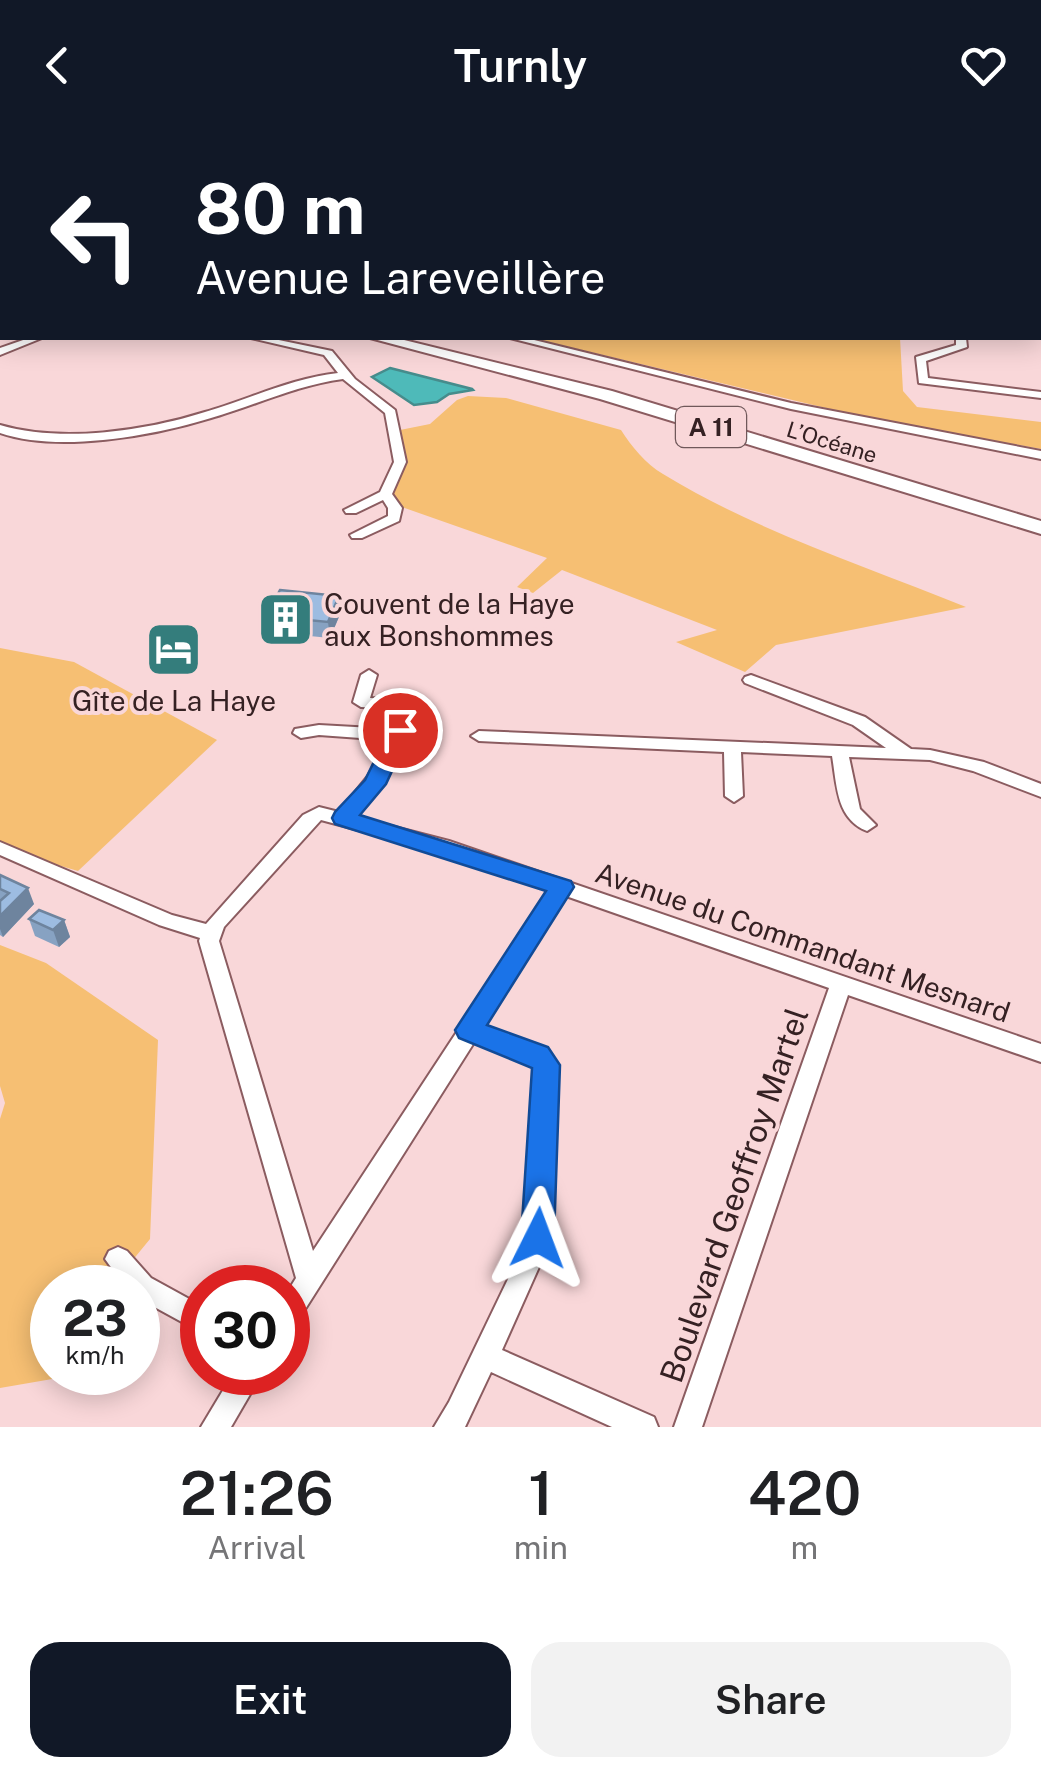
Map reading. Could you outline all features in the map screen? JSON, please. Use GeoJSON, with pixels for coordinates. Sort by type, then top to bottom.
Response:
{"type":"FeatureCollection","features":[{"type":"Feature","properties":{"kind":"highway","name":"L’Océane"},"geometry":{"type":"LineString","coordinates":[[386,340],[606,396],[1041,524]]}},
{"type":"Feature","properties":{"kind":"highway","name":"L’Océane"},"geometry":{"type":"LineString","coordinates":[[408,340],[622,394],[1041,524]]}},
{"type":"Feature","properties":{"kind":"street"},"geometry":{"type":"LineString","coordinates":[[0,352],[32,340]]}},
{"type":"Feature","properties":{"kind":"street"},"geometry":{"type":"LineString","coordinates":[[266,340],[328,353],[390,412],[400,462],[385,494],[351,510]]}},
{"type":"Feature","properties":{"kind":"street"},"geometry":{"type":"LineString","coordinates":[[523,340],[791,406],[1041,457]]}},
{"type":"Feature","properties":{"kind":"street"},"geometry":{"type":"LineString","coordinates":[[961,340],[962,347],[920,359],[923,381],[1041,396]]}},
{"type":"Feature","properties":{"kind":"street"},"geometry":{"type":"LineString","coordinates":[[0,430],[38,438],[102,434],[204,416],[275,389],[347,375]]}},
{"type":"Feature","properties":{"kind":"street"},"geometry":{"type":"LineString","coordinates":[[357,534],[394,518],[395,508],[385,494]]}},
{"type":"Feature","properties":{"kind":"street"},"geometry":{"type":"LineString","coordinates":[[352,732],[369,675]]}},
{"type":"Feature","properties":{"kind":"street"},"geometry":{"type":"LineString","coordinates":[[751,680],[859,720],[907,754]]}},
{"type":"Feature","properties":{"kind":"street"},"geometry":{"type":"LineString","coordinates":[[344,818],[374,784],[390,758],[404,705],[361,702]]}},
{"type":"Feature","properties":{"kind":"street"},"geometry":{"type":"LineString","coordinates":[[301,733],[398,734]]}},
{"type":"Feature","properties":{"kind":"street"},"geometry":{"type":"LineString","coordinates":[[478,736],[953,758],[1041,791]]}},
{"type":"Feature","properties":{"kind":"street"},"geometry":{"type":"LineString","coordinates":[[732,748],[734,796]]}},
{"type":"Feature","properties":{"kind":"street"},"geometry":{"type":"LineString","coordinates":[[840,753],[851,811],[867,825]]}},
{"type":"Feature","properties":{"kind":"street","name":"Avenue du Commandant Mesnard"},"geometry":{"type":"LineString","coordinates":[[210,933],[309,819],[319,813],[562,887],[1041,1053]]}},
{"type":"Feature","properties":{"kind":"street"},"geometry":{"type":"LineString","coordinates":[[0,848],[166,920],[210,933],[216,970],[305,1265]]}},
{"type":"Feature","properties":{"kind":"street"},"geometry":{"type":"LineString","coordinates":[[310,1277],[562,887]]}},
{"type":"Feature","properties":{"kind":"street","name":"Boulevard Geoffroy Martel"},"geometry":{"type":"LineString","coordinates":[[688,1427],[841,984]]}},
{"type":"Feature","properties":{"kind":"street"},"geometry":{"type":"LineString","coordinates":[[448,1427],[538,1238],[546,1065],[538,1055],[469,1030]]}},
{"type":"Feature","properties":{"kind":"street"},"geometry":{"type":"LineString","coordinates":[[118,1259],[142,1287],[180,1308]]}},
{"type":"Feature","properties":{"kind":"street"},"geometry":{"type":"LineString","coordinates":[[485,1356],[644,1427]]}},
{"type":"Feature","properties":{"kind":"street"},"geometry":{"type":"LineString","coordinates":[[215,1427],[235,1395]]}},
{"type":"Feature","properties":{"kind":"shaded area"},"geometry":{"type":"Polygon","coordinates":[[[539,340],[900,340],[903,391],[917,407],[1041,422],[1041,449],[872,419],[539,340]]]}},
{"type":"Feature","properties":{"kind":"shaded area"},"geometry":{"type":"Polygon","coordinates":[[[468,396],[506,398],[621,430],[634,448],[663,474],[735,513],[966,607],[776,645],[745,672],[676,642],[717,630],[562,570],[533,593],[517,587],[547,558],[399,506],[385,494],[400,462],[400,430],[430,424],[457,400],[468,396]]]}},
{"type":"Feature","properties":{"kind":"shaded area"},"geometry":{"type":"Polygon","coordinates":[[[0,648],[74,662],[217,740],[78,871],[0,848],[0,648]]]}},
{"type":"Feature","properties":{"kind":"shaded area"},"geometry":{"type":"Polygon","coordinates":[[[0,945],[46,963],[158,1040],[150,1239],[129,1265],[30,1265],[30,1383],[0,1388],[0,1119],[5,1103],[0,1086],[0,945]]]}},
{"type":"Feature","properties":{"kind":"water"},"geometry":{"type":"Polygon","coordinates":[[[390,368],[473,390],[414,405],[372,377],[390,368]]]}},
{"type":"Feature","properties":{"kind":"building"},"geometry":{"type":"Polygon","coordinates":[[[280,590],[339,596],[328,622],[266,616],[280,590]]]}},
{"type":"Feature","properties":{"kind":"building"},"geometry":{"type":"Polygon","coordinates":[[[0,875],[28,888],[0,916],[0,901],[9,893],[0,889],[0,875]]]}},
{"type":"Feature","properties":{"kind":"building"},"geometry":{"type":"Polygon","coordinates":[[[39,910],[64,920],[53,930],[29,919],[39,910]]]}},
{"type":"Feature","properties":{"kind":"place","name":"Couvent de la Haye aux Bonshommes"},"geometry":{"type":"Point","coordinates":[285,619]}},
{"type":"Feature","properties":{"kind":"place","name":"Gîte de La Haye"},"geometry":{"type":"Point","coordinates":[174,649]}},
{"type":"Feature","properties":{"kind":"route"},"geometry":{"type":"LineString","coordinates":[[400,730],[390,758],[374,784],[344,818],[562,887],[469,1030],[538,1055],[546,1065],[538,1238]]}}]}
